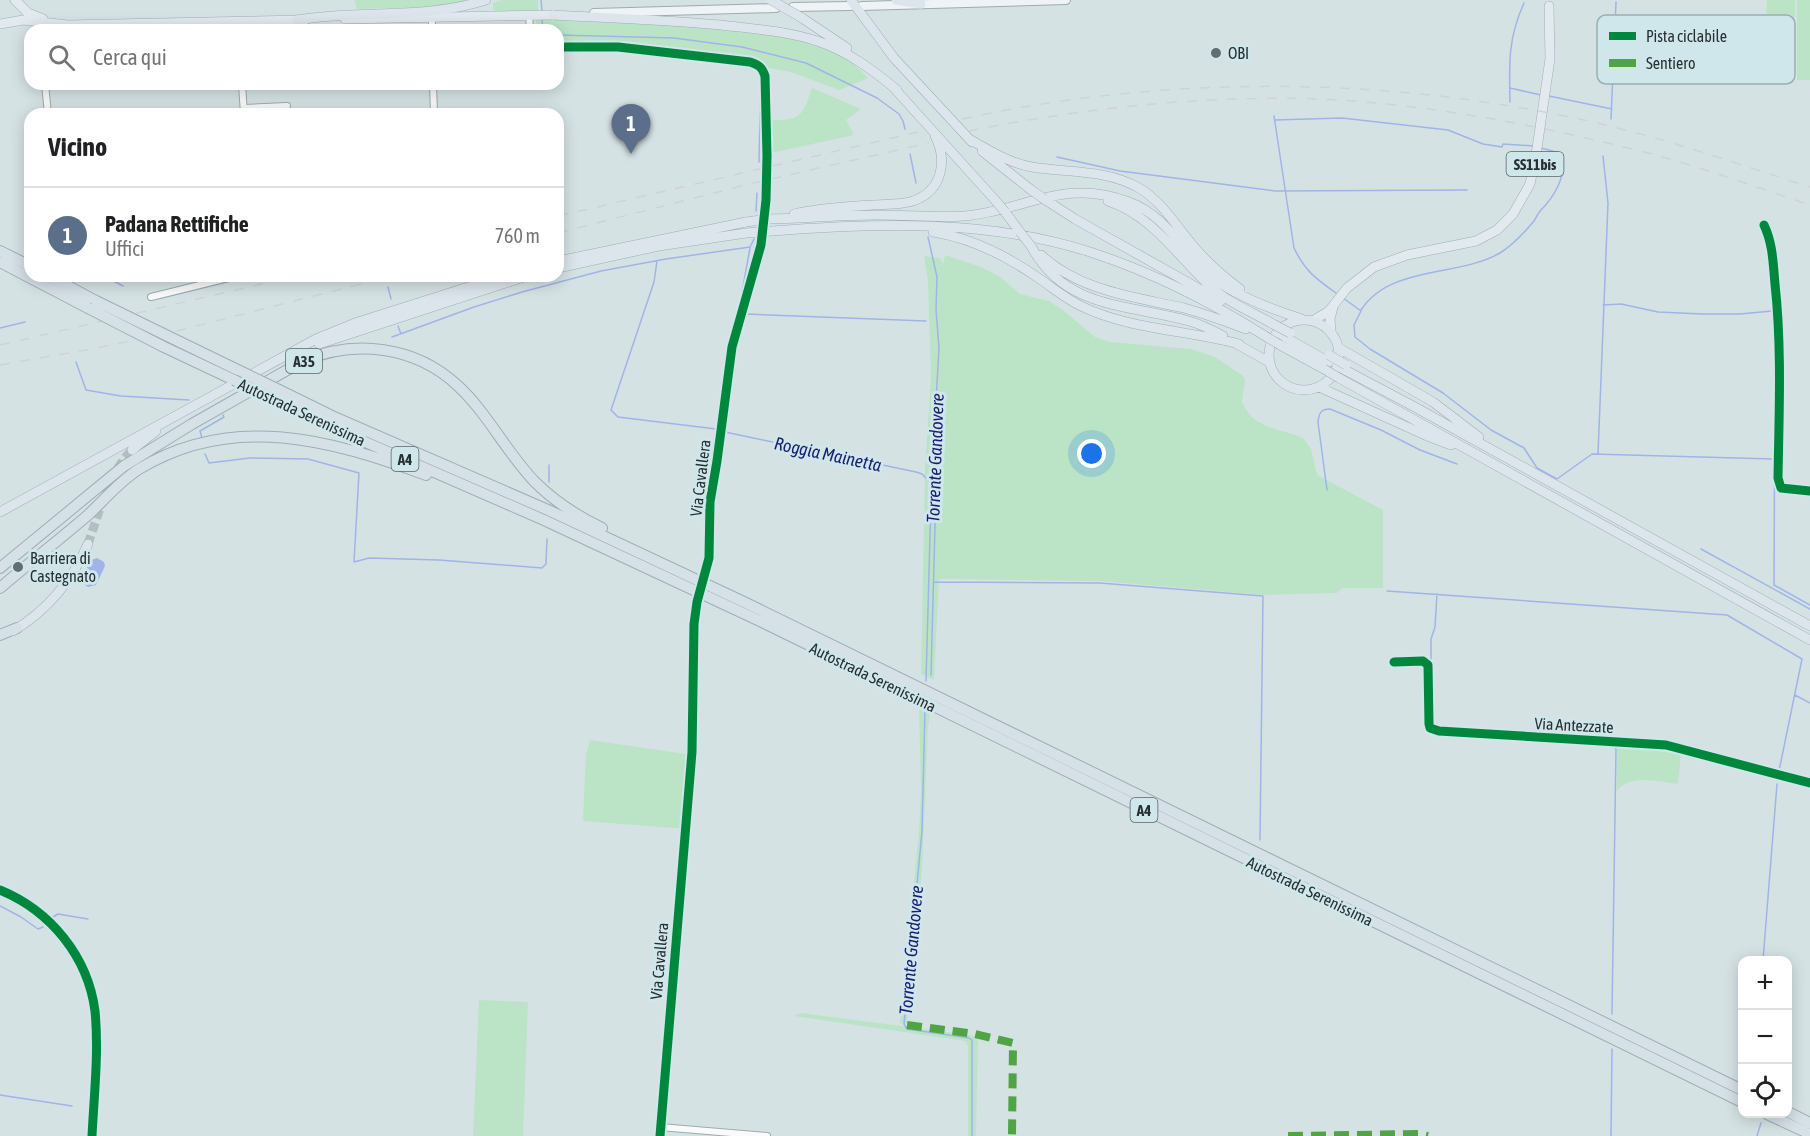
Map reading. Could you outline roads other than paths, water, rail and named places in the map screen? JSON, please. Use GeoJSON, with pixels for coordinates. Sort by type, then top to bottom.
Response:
{"type":"FeatureCollection","features":[{"type":"Feature","properties":{"kind":"highway"},"geometry":{"type":"LineString","coordinates":[[297,21],[321,16],[430,12],[454,9],[486,0]]}},
{"type":"Feature","properties":{"kind":"highway"},"geometry":{"type":"LineString","coordinates":[[896,0],[921,4]]}},
{"type":"Feature","properties":{"kind":"highway"},"geometry":{"type":"LineString","coordinates":[[852,2],[919,87],[969,139],[1044,199],[1075,219],[1343,371],[1531,486],[1810,640]]}},
{"type":"Feature","properties":{"kind":"highway"},"geometry":{"type":"LineString","coordinates":[[774,4],[802,18],[861,57],[897,90],[1005,212],[1044,266],[1057,279],[1078,292],[1107,305],[1199,324],[1269,362]]}},
{"type":"Feature","properties":{"kind":"highway"},"geometry":{"type":"LineString","coordinates":[[553,15],[682,22],[789,34],[820,41],[838,49],[871,69],[897,90]]}},
{"type":"Feature","properties":{"kind":"highway"},"geometry":{"type":"LineString","coordinates":[[564,260],[812,210],[906,202],[921,197],[934,186],[939,178],[942,161],[940,145],[924,119]]}},
{"type":"Feature","properties":{"kind":"highway"},"geometry":{"type":"LineString","coordinates":[[969,139],[1009,161],[1031,167],[1077,170],[1102,175],[1140,188],[1170,216],[1195,249],[1256,301]]}},
{"type":"Feature","properties":{"kind":"highway"},"geometry":{"type":"LineString","coordinates":[[769,219],[864,215],[967,215],[1071,193],[1116,198],[1137,206],[1163,222],[1213,278],[1256,301],[1302,319],[1314,320],[1331,332],[1339,348],[1337,368],[1330,379],[1310,390],[1292,388],[1277,378],[1269,362],[1269,344],[1278,329],[1285,324],[1302,319]]}},
{"type":"Feature","properties":{"kind":"highway"},"geometry":{"type":"LineString","coordinates":[[1054,195],[1094,198],[1125,208],[1140,217],[1162,236],[1211,288],[1269,329]]}},
{"type":"Feature","properties":{"kind":"highway"},"geometry":{"type":"LineString","coordinates":[[564,267],[648,248],[746,233],[880,226],[949,228],[1015,234],[1092,252],[1151,275],[1269,329]]}},
{"type":"Feature","properties":{"kind":"highway"},"geometry":{"type":"LineString","coordinates":[[880,226],[938,233],[974,242],[1013,261],[1083,307],[1121,321],[1239,344]]}},
{"type":"Feature","properties":{"kind":"highway"},"geometry":{"type":"LineString","coordinates":[[1031,246],[1060,270],[1096,288],[1269,329]]}},
{"type":"Feature","properties":{"kind":"highway"},"geometry":{"type":"LineString","coordinates":[[0,250],[24,263]]}},
{"type":"Feature","properties":{"kind":"highway","name":"Autostrada Serenissima"},"geometry":{"type":"LineString","coordinates":[[0,262],[24,273]]}},
{"type":"Feature","properties":{"kind":"highway","name":"Autostrada Serenissima"},"geometry":{"type":"LineString","coordinates":[[44,282],[180,342],[332,416],[548,510],[746,603],[1738,1088]]}},
{"type":"Feature","properties":{"kind":"highway","name":"Autostrada Serenissima"},"geometry":{"type":"LineString","coordinates":[[58,282],[162,346],[363,441],[544,520],[760,621],[1738,1100]]}},
{"type":"Feature","properties":{"kind":"highway"},"geometry":{"type":"LineString","coordinates":[[0,512],[316,339],[368,318],[484,282]]}},
{"type":"Feature","properties":{"kind":"highway"},"geometry":{"type":"LineString","coordinates":[[132,450],[159,429],[315,346],[509,282]]}},
{"type":"Feature","properties":{"kind":"highway","name":"A35"},"geometry":{"type":"LineString","coordinates":[[0,568],[124,466],[192,424],[303,361],[336,350],[367,348],[397,352],[411,357],[435,368],[458,385],[528,474],[572,512],[702,575],[746,603]]}},
{"type":"Feature","properties":{"kind":"highway"},"geometry":{"type":"LineString","coordinates":[[1339,348],[1433,402],[1469,430],[1541,478]]}},
{"type":"Feature","properties":{"kind":"highway"},"geometry":{"type":"LineString","coordinates":[[1343,371],[1413,406],[1810,626]]}},
{"type":"Feature","properties":{"kind":"highway"},"geometry":{"type":"LineString","coordinates":[[1319,387],[1425,435],[1478,454]]}},
{"type":"Feature","properties":{"kind":"highway"},"geometry":{"type":"LineString","coordinates":[[0,588],[139,469],[185,449],[230,438],[255,436],[290,438],[354,450],[544,520]]}},
{"type":"Feature","properties":{"kind":"highway"},"geometry":{"type":"LineString","coordinates":[[0,636],[17,628],[41,611],[57,595],[78,565],[88,544]]}},
{"type":"Feature","properties":{"kind":"highway"},"geometry":{"type":"LineString","coordinates":[[1792,1114],[1810,1123]]}},
{"type":"Feature","properties":{"kind":"highway"},"geometry":{"type":"LineString","coordinates":[[1777,1118],[1810,1134]]}},
{"type":"Feature","properties":{"kind":"main road"},"geometry":{"type":"LineString","coordinates":[[862,6],[1066,0]]}},
{"type":"Feature","properties":{"kind":"main road"},"geometry":{"type":"LineString","coordinates":[[793,7],[852,2]]}},
{"type":"Feature","properties":{"kind":"main road"},"geometry":{"type":"LineString","coordinates":[[0,24],[8,24],[14,20],[17,4]]}},
{"type":"Feature","properties":{"kind":"main road"},"geometry":{"type":"LineString","coordinates":[[17,4],[34,16],[64,24]]}},
{"type":"Feature","properties":{"kind":"main road"},"geometry":{"type":"LineString","coordinates":[[17,4],[38,24]]}},
{"type":"Feature","properties":{"kind":"main road"},"geometry":{"type":"LineString","coordinates":[[260,24],[297,21],[553,15],[774,4]]}},
{"type":"Feature","properties":{"kind":"main road","name":"SS11bis"},"geometry":{"type":"LineString","coordinates":[[1314,320],[1333,307],[1347,288],[1374,267],[1407,255],[1476,241],[1497,230],[1520,205],[1533,173],[1548,77],[1551,42],[1549,6]]}},
{"type":"Feature","properties":{"kind":"main road"},"geometry":{"type":"LineString","coordinates":[[14,20],[31,24]]}},
{"type":"Feature","properties":{"kind":"main road"},"geometry":{"type":"LineString","coordinates":[[1331,332],[1330,319],[1333,307]]}},
{"type":"Feature","properties":{"kind":"street"},"geometry":{"type":"LineString","coordinates":[[529,15],[530,24]]}},
{"type":"Feature","properties":{"kind":"street"},"geometry":{"type":"LineString","coordinates":[[431,17],[432,24]]}},
{"type":"Feature","properties":{"kind":"street","name":"Via Cavallera"},"geometry":{"type":"LineString","coordinates":[[564,47],[618,47],[750,62],[758,64],[765,76],[766,201],[761,244],[732,347],[710,502],[710,551],[694,624],[692,752],[660,1136]]}},
{"type":"Feature","properties":{"kind":"street"},"geometry":{"type":"LineString","coordinates":[[46,90],[47,108]]}},
{"type":"Feature","properties":{"kind":"street"},"geometry":{"type":"LineString","coordinates":[[242,90],[244,108]]}},
{"type":"Feature","properties":{"kind":"street"},"geometry":{"type":"LineString","coordinates":[[433,90],[434,108]]}},
{"type":"Feature","properties":{"kind":"street"},"geometry":{"type":"LineString","coordinates":[[265,108],[287,106]]}},
{"type":"Feature","properties":{"kind":"street"},"geometry":{"type":"LineString","coordinates":[[1764,225],[1770,239],[1777,299],[1780,376],[1778,478],[1781,488],[1810,491]]}},
{"type":"Feature","properties":{"kind":"street"},"geometry":{"type":"LineString","coordinates":[[151,297],[212,282]]}},
{"type":"Feature","properties":{"kind":"street","name":"Via Antezzate"},"geometry":{"type":"LineString","coordinates":[[1394,662],[1423,661],[1428,665],[1429,724],[1431,728],[1439,731],[1666,745],[1810,783]]}},
{"type":"Feature","properties":{"kind":"street"},"geometry":{"type":"LineString","coordinates":[[0,890],[29,905],[52,924],[71,947],[85,974],[96,1023],[92,1136]]}},
{"type":"Feature","properties":{"kind":"street"},"geometry":{"type":"LineString","coordinates":[[660,1127],[767,1136]]}},
{"type":"Feature","properties":{"kind":"water"},"geometry":{"type":"Polygon","coordinates":[[[97,558],[104,562],[105,566],[96,585],[88,587],[82,583],[82,577],[91,560],[97,558]]]}},
{"type":"Feature","properties":{"kind":"waterway","name":"Torrente Gandovere"},"geometry":{"type":"LineString","coordinates":[[541,0],[542,11]]}},
{"type":"Feature","properties":{"kind":"waterway"},"geometry":{"type":"LineString","coordinates":[[1615,15],[1616,2]]}},
{"type":"Feature","properties":{"kind":"waterway"},"geometry":{"type":"LineString","coordinates":[[1510,102],[1512,40],[1524,3]]}},
{"type":"Feature","properties":{"kind":"waterway","name":"Torrente Gandovere"},"geometry":{"type":"LineString","coordinates":[[542,20],[542,24]]}},
{"type":"Feature","properties":{"kind":"waterway","name":"Torrente Gandovere"},"geometry":{"type":"LineString","coordinates":[[564,35],[674,38],[742,47],[806,63],[877,98],[899,114],[905,129]]}},
{"type":"Feature","properties":{"kind":"waterway"},"geometry":{"type":"LineString","coordinates":[[756,68],[761,76],[759,162]]}},
{"type":"Feature","properties":{"kind":"waterway"},"geometry":{"type":"LineString","coordinates":[[1611,119],[1612,84]]}},
{"type":"Feature","properties":{"kind":"waterway"},"geometry":{"type":"LineString","coordinates":[[1510,88],[1541,95]]}},
{"type":"Feature","properties":{"kind":"waterway"},"geometry":{"type":"LineString","coordinates":[[1549,96],[1612,109]]}},
{"type":"Feature","properties":{"kind":"waterway"},"geometry":{"type":"LineString","coordinates":[[1274,116],[1294,248],[1302,263],[1312,274],[1336,293]]}},
{"type":"Feature","properties":{"kind":"waterway"},"geometry":{"type":"LineString","coordinates":[[1275,120],[1342,118],[1448,130],[1483,144],[1502,147],[1503,144],[1534,146]]}},
{"type":"Feature","properties":{"kind":"waterway"},"geometry":{"type":"LineString","coordinates":[[1361,310],[1389,285],[1483,260],[1500,253],[1514,243],[1551,198],[1563,171],[1563,156],[1541,148]]}},
{"type":"Feature","properties":{"kind":"waterway","name":"Torrente Gandovere"},"geometry":{"type":"LineString","coordinates":[[910,154],[916,183]]}},
{"type":"Feature","properties":{"kind":"waterway"},"geometry":{"type":"LineString","coordinates":[[1598,454],[1608,203],[1603,156]]}},
{"type":"Feature","properties":{"kind":"waterway"},"geometry":{"type":"LineString","coordinates":[[1057,157],[1120,171],[1275,191],[1467,190]]}},
{"type":"Feature","properties":{"kind":"waterway"},"geometry":{"type":"LineString","coordinates":[[756,211],[757,193]]}},
{"type":"Feature","properties":{"kind":"waterway","name":"Torrente Gandovere"},"geometry":{"type":"LineString","coordinates":[[926,681],[931,500],[935,479],[933,455],[939,348],[936,310],[937,277],[928,237]]}},
{"type":"Feature","properties":{"kind":"waterway"},"geometry":{"type":"LineString","coordinates":[[564,281],[601,271],[666,259],[750,247],[754,239]]}},
{"type":"Feature","properties":{"kind":"waterway"},"geometry":{"type":"LineString","coordinates":[[740,303],[750,248]]}},
{"type":"Feature","properties":{"kind":"waterway"},"geometry":{"type":"LineString","coordinates":[[657,261],[654,282],[611,410],[618,417],[716,429]]}},
{"type":"Feature","properties":{"kind":"waterway"},"geometry":{"type":"LineString","coordinates":[[115,282],[123,286]]}},
{"type":"Feature","properties":{"kind":"waterway"},"geometry":{"type":"LineString","coordinates":[[161,298],[226,282]]}},
{"type":"Feature","properties":{"kind":"waterway"},"geometry":{"type":"LineString","coordinates":[[392,337],[474,307],[560,282]]}},
{"type":"Feature","properties":{"kind":"waterway"},"geometry":{"type":"LineString","coordinates":[[388,287],[391,299]]}},
{"type":"Feature","properties":{"kind":"waterway"},"geometry":{"type":"LineString","coordinates":[[1343,298],[1361,311],[1354,325],[1355,337],[1370,349],[1443,393],[1491,430],[1524,448],[1537,468],[1557,479],[1592,454],[1773,459]]}},
{"type":"Feature","properties":{"kind":"waterway"},"geometry":{"type":"LineString","coordinates":[[1603,305],[1621,304],[1658,312],[1702,314],[1772,311],[1775,371],[1774,585],[1810,605]]}},
{"type":"Feature","properties":{"kind":"waterway"},"geometry":{"type":"LineString","coordinates":[[743,320],[745,314],[926,321]]}},
{"type":"Feature","properties":{"kind":"waterway"},"geometry":{"type":"LineString","coordinates":[[0,328],[25,322]]}},
{"type":"Feature","properties":{"kind":"waterway"},"geometry":{"type":"LineString","coordinates":[[398,326],[401,334]]}},
{"type":"Feature","properties":{"kind":"waterway"},"geometry":{"type":"LineString","coordinates":[[727,432],[725,429],[737,339]]}},
{"type":"Feature","properties":{"kind":"waterway"},"geometry":{"type":"LineString","coordinates":[[76,362],[86,390],[121,396],[189,400]]}},
{"type":"Feature","properties":{"kind":"waterway"},"geometry":{"type":"LineString","coordinates":[[1327,490],[1318,422],[1321,412],[1327,409],[1457,464]]}},
{"type":"Feature","properties":{"kind":"waterway"},"geometry":{"type":"LineString","coordinates":[[202,438],[200,431],[224,417],[223,415]]}},
{"type":"Feature","properties":{"kind":"waterway","name":"Roggia Mainetta"},"geometry":{"type":"LineString","coordinates":[[725,432],[916,472],[929,481]]}},
{"type":"Feature","properties":{"kind":"waterway"},"geometry":{"type":"LineString","coordinates":[[205,454],[209,463],[250,458],[308,459],[359,473],[354,562],[369,558],[439,560],[542,568],[546,564],[547,539]]}},
{"type":"Feature","properties":{"kind":"waterway"},"geometry":{"type":"LineString","coordinates":[[549,465],[549,482]]}},
{"type":"Feature","properties":{"kind":"waterway","name":"Roggia Mainetta"},"geometry":{"type":"LineString","coordinates":[[931,675],[936,488]]}},
{"type":"Feature","properties":{"kind":"waterway"},"geometry":{"type":"LineString","coordinates":[[1701,549],[1810,609]]}},
{"type":"Feature","properties":{"kind":"waterway"},"geometry":{"type":"LineString","coordinates":[[934,582],[1100,583],[1263,596],[1260,840]]}},
{"type":"Feature","properties":{"kind":"waterway"},"geometry":{"type":"LineString","coordinates":[[1387,591],[1727,615],[1802,659],[1779,771]]}},
{"type":"Feature","properties":{"kind":"waterway"},"geometry":{"type":"LineString","coordinates":[[1431,666],[1431,639],[1435,627],[1437,594]]}},
{"type":"Feature","properties":{"kind":"waterway"},"geometry":{"type":"LineString","coordinates":[[1795,695],[1810,703]]}},
{"type":"Feature","properties":{"kind":"waterway","name":"Torrente Gandovere"},"geometry":{"type":"LineString","coordinates":[[925,709],[922,831],[904,1024],[907,1029],[972,1040],[972,1136]]}},
{"type":"Feature","properties":{"kind":"waterway"},"geometry":{"type":"LineString","coordinates":[[1433,733],[1613,746],[1616,749],[1612,1014]]}},
{"type":"Feature","properties":{"kind":"waterway"},"geometry":{"type":"LineString","coordinates":[[1763,956],[1777,784]]}},
{"type":"Feature","properties":{"kind":"waterway"},"geometry":{"type":"LineString","coordinates":[[0,906],[38,929],[43,927]]}},
{"type":"Feature","properties":{"kind":"waterway"},"geometry":{"type":"LineString","coordinates":[[53,917],[58,914],[88,919]]}},
{"type":"Feature","properties":{"kind":"waterway"},"geometry":{"type":"LineString","coordinates":[[1611,1136],[1612,1049]]}},
{"type":"Feature","properties":{"kind":"waterway"},"geometry":{"type":"LineString","coordinates":[[0,1095],[72,1106]]}},
{"type":"Feature","properties":{"kind":"waterway"},"geometry":{"type":"LineString","coordinates":[[1757,1136],[1761,1123]]}},
{"type":"Feature","properties":{"kind":"tunnel"},"geometry":{"type":"LineString","coordinates":[[88,544],[110,482],[132,450]]}},
{"type":"Feature","properties":{"kind":"railway"},"geometry":{"type":"LineString","coordinates":[[962,119],[1040,104],[1119,94],[1198,88],[1278,86],[1357,89],[1437,96],[1515,107],[1593,122],[1675,144],[1810,187]]}},
{"type":"Feature","properties":{"kind":"railway"},"geometry":{"type":"LineString","coordinates":[[969,131],[1055,116],[1188,101],[1277,98],[1398,105],[1476,116],[1590,139],[1674,160],[1810,205]]}},
{"type":"Feature","properties":{"kind":"railway"},"geometry":{"type":"LineString","coordinates":[[564,215],[918,132]]}},
{"type":"Feature","properties":{"kind":"railway"},"geometry":{"type":"LineString","coordinates":[[564,231],[749,184],[929,143]]}},
{"type":"Feature","properties":{"kind":"railway"},"geometry":{"type":"LineString","coordinates":[[0,345],[270,282]]}},
{"type":"Feature","properties":{"kind":"railway"},"geometry":{"type":"LineString","coordinates":[[0,365],[173,332],[369,282]]}},
{"type":"Feature","properties":{"kind":"place","name":"OBI"},"geometry":{"type":"Point","coordinates":[1216,53]}},
{"type":"Feature","properties":{"kind":"place","name":"Padana Rettifiche"},"geometry":{"type":"Point","coordinates":[631,154]}},
{"type":"Feature","properties":{"kind":"place","name":"Barriera di Castegnato"},"geometry":{"type":"Point","coordinates":[18,567]}}]}
